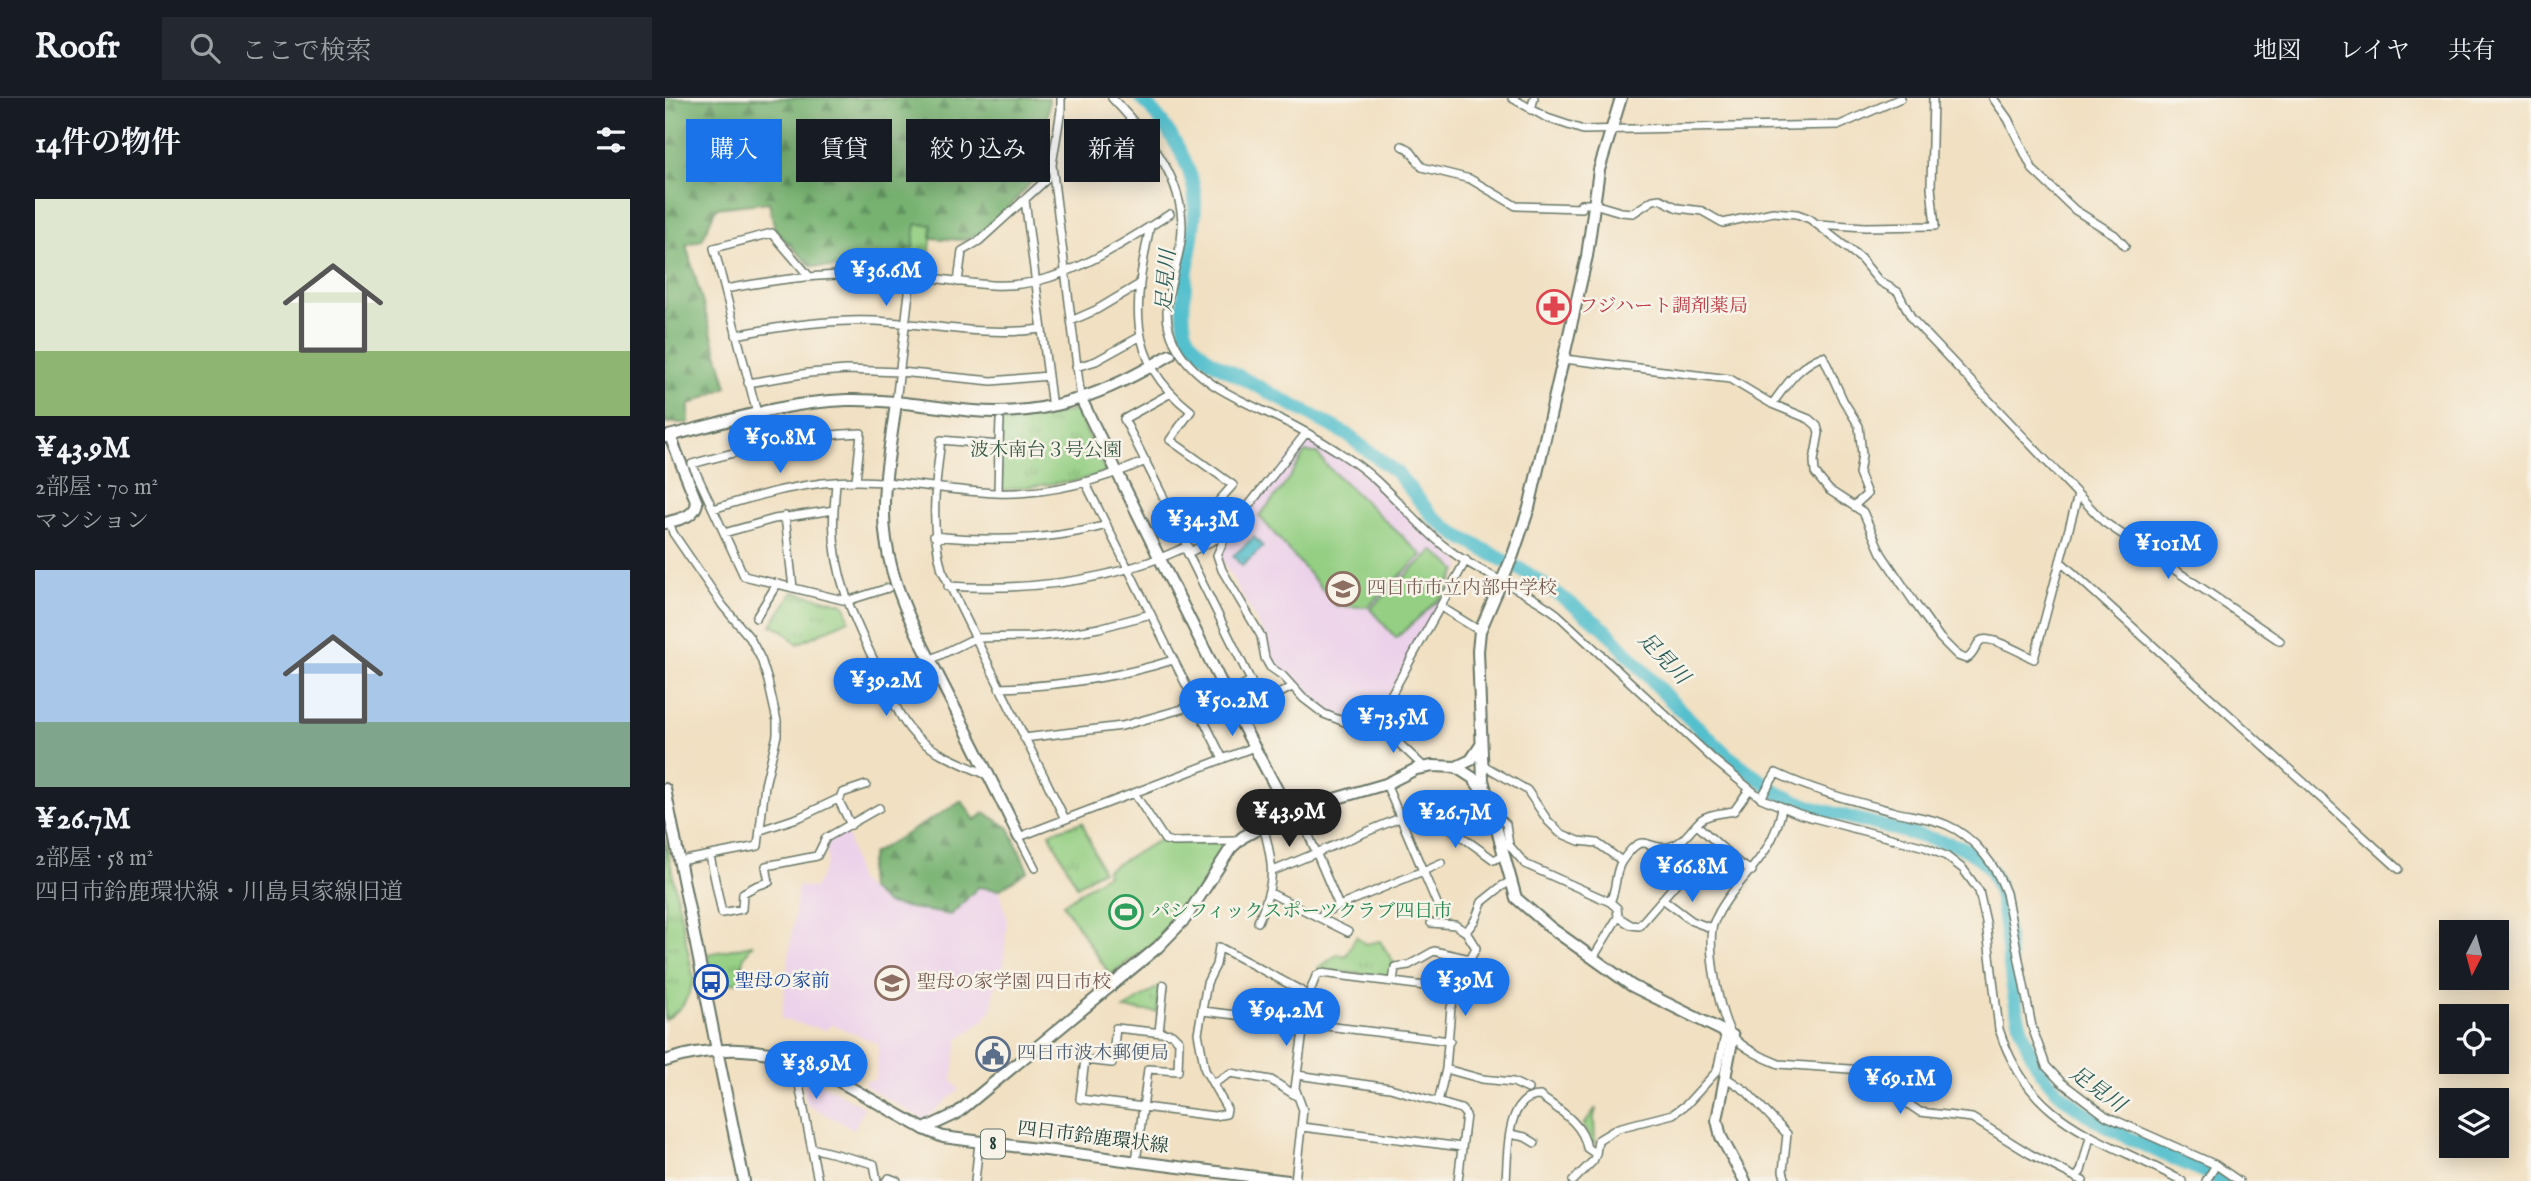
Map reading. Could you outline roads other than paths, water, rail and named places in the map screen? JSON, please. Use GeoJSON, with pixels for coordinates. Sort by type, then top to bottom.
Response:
{"type":"FeatureCollection","features":[{"type":"Feature","properties":{"kind":"street"},"geometry":{"type":"LineString","coordinates":[[1061,98],[1052,165],[1081,399],[1237,715],[1316,853],[1339,906]]}},
{"type":"Feature","properties":{"kind":"street"},"geometry":{"type":"LineString","coordinates":[[1112,98],[1147,136],[1167,167],[1175,187],[1181,241],[1166,314],[1175,344],[1186,360],[1221,390],[1306,433],[1373,476],[1414,520],[1444,546],[1501,581],[1529,594],[1557,614],[1749,790],[1782,808],[1926,847],[1947,856],[1963,869],[1979,891],[1986,922],[1999,1028],[2024,1083],[2045,1106],[2090,1137],[2182,1181]]}},
{"type":"Feature","properties":{"kind":"street"},"geometry":{"type":"LineString","coordinates":[[1512,98],[1531,110],[1577,129],[1610,130],[1840,125],[1901,98]]}},
{"type":"Feature","properties":{"kind":"street"},"geometry":{"type":"LineString","coordinates":[[1531,110],[1534,98]]}},
{"type":"Feature","properties":{"kind":"street"},"geometry":{"type":"LineString","coordinates":[[1621,98],[1599,170],[1587,256],[1529,508],[1513,555],[1480,631],[1478,662],[1483,780],[1516,898],[1551,928],[1632,986],[1729,1034],[1754,1052],[1779,1064],[1863,1070],[1872,1075],[1876,1074],[1898,1091],[1895,1095],[1920,1112],[1972,1118],[2030,1154],[2080,1180],[2090,1137]]}},
{"type":"Feature","properties":{"kind":"street"},"geometry":{"type":"LineString","coordinates":[[1816,223],[1865,227],[1935,226],[1931,187],[1933,98]]}},
{"type":"Feature","properties":{"kind":"street"},"geometry":{"type":"LineString","coordinates":[[1993,98],[2008,119],[2033,170],[2075,210],[2115,235],[2125,246]]}},
{"type":"Feature","properties":{"kind":"street"},"geometry":{"type":"LineString","coordinates":[[1402,146],[1409,149],[1422,167],[1470,179],[1516,206],[1594,204],[1633,213],[1653,200],[1660,199],[1678,208],[1702,211],[1720,222],[1773,212],[1797,214],[1816,223],[1860,258],[1879,281],[1898,292],[1912,319],[2104,522],[2280,641]]}},
{"type":"Feature","properties":{"kind":"street"},"geometry":{"type":"LineString","coordinates":[[958,282],[962,251],[979,241],[1044,182]]}},
{"type":"Feature","properties":{"kind":"street"},"geometry":{"type":"LineString","coordinates":[[1025,200],[1051,400]]}},
{"type":"Feature","properties":{"kind":"street"},"geometry":{"type":"LineString","coordinates":[[725,289],[808,275],[911,276],[1010,285],[1035,282],[1065,274],[1170,214]]}},
{"type":"Feature","properties":{"kind":"street"},"geometry":{"type":"LineString","coordinates":[[1150,226],[1138,285],[1140,336],[1151,366],[1171,393],[1191,411],[1170,440],[1233,485],[1208,513],[1179,528]]}},
{"type":"Feature","properties":{"kind":"street"},"geometry":{"type":"LineString","coordinates":[[765,444],[714,248],[772,233],[808,275]]}},
{"type":"Feature","properties":{"kind":"street"},"geometry":{"type":"LineString","coordinates":[[911,276],[886,482],[885,539],[896,584],[930,660],[1035,869]]}},
{"type":"Feature","properties":{"kind":"street"},"geometry":{"type":"LineString","coordinates":[[1071,321],[1096,310],[1138,285]]}},
{"type":"Feature","properties":{"kind":"street"},"geometry":{"type":"LineString","coordinates":[[736,335],[842,321],[906,323],[995,333],[1041,328]]}},
{"type":"Feature","properties":{"kind":"street"},"geometry":{"type":"LineString","coordinates":[[1076,367],[1096,361],[1140,336]]}},
{"type":"Feature","properties":{"kind":"street"},"geometry":{"type":"LineString","coordinates":[[680,861],[758,846],[765,785],[777,735],[777,721],[761,659],[750,638],[716,597],[667,522],[690,515],[697,503],[667,437],[756,412],[832,401],[896,402],[999,411],[1045,407],[1081,399],[1117,386],[1170,355]]}},
{"type":"Feature","properties":{"kind":"street"},"geometry":{"type":"LineString","coordinates":[[1772,404],[1796,373],[1809,361],[1823,356],[1843,400],[1859,426],[1862,455],[1859,474],[1867,494],[1855,505]]}},
{"type":"Feature","properties":{"kind":"street"},"geometry":{"type":"LineString","coordinates":[[1564,359],[1730,379],[1772,404],[1809,419],[1817,426],[1819,433],[1814,461],[1815,472],[1829,490],[1863,512],[1881,553],[1914,602],[1940,638],[1958,656],[1966,659],[1972,656],[1980,641],[1987,638],[2034,659],[2078,495]]}},
{"type":"Feature","properties":{"kind":"street"},"geometry":{"type":"LineString","coordinates":[[748,383],[828,371],[900,372],[992,381],[1048,376]]}},
{"type":"Feature","properties":{"kind":"street"},"geometry":{"type":"LineString","coordinates":[[1171,393],[1124,419],[1251,681],[1227,693]]}},
{"type":"Feature","properties":{"kind":"street"},"geometry":{"type":"LineString","coordinates":[[998,493],[1000,421]]}},
{"type":"Feature","properties":{"kind":"street"},"geometry":{"type":"LineString","coordinates":[[856,481],[861,433],[803,437],[765,444],[692,464],[744,576],[847,601],[888,588]]}},
{"type":"Feature","properties":{"kind":"street"},"geometry":{"type":"LineString","coordinates":[[1306,433],[1227,533],[1217,555],[1222,570],[1261,635],[1265,658],[1270,667],[1324,714],[1363,729],[1376,726],[1385,730],[1424,766]]}},
{"type":"Feature","properties":{"kind":"street"},"geometry":{"type":"LineString","coordinates":[[999,445],[941,440],[935,488],[934,536],[948,586],[1065,819]]}},
{"type":"Feature","properties":{"kind":"street"},"geometry":{"type":"LineString","coordinates":[[713,509],[778,490],[836,482],[886,482],[998,493],[1041,490],[1085,482],[1146,461]]}},
{"type":"Feature","properties":{"kind":"street"},"geometry":{"type":"LineString","coordinates":[[836,482],[835,550],[847,601],[904,723],[928,746],[989,776]]}},
{"type":"Feature","properties":{"kind":"street"},"geometry":{"type":"LineString","coordinates":[[1085,482],[1223,759]]}},
{"type":"Feature","properties":{"kind":"street"},"geometry":{"type":"LineString","coordinates":[[724,533],[785,516],[834,510]]}},
{"type":"Feature","properties":{"kind":"street"},"geometry":{"type":"LineString","coordinates":[[785,516],[793,587]]}},
{"type":"Feature","properties":{"kind":"street"},"geometry":{"type":"LineString","coordinates":[[934,536],[980,540],[1027,539],[1081,532],[1107,525]]}},
{"type":"Feature","properties":{"kind":"street"},"geometry":{"type":"LineString","coordinates":[[948,586],[1033,587],[1085,580],[1129,569],[1227,533]]}},
{"type":"Feature","properties":{"kind":"street"},"geometry":{"type":"LineString","coordinates":[[1376,726],[1466,560]]}},
{"type":"Feature","properties":{"kind":"street"},"geometry":{"type":"LineString","coordinates":[[2060,561],[2399,869]]}},
{"type":"Feature","properties":{"kind":"street"},"geometry":{"type":"LineString","coordinates":[[756,618],[777,584]]}},
{"type":"Feature","properties":{"kind":"street"},"geometry":{"type":"LineString","coordinates":[[1441,607],[1480,631]]}},
{"type":"Feature","properties":{"kind":"street"},"geometry":{"type":"LineString","coordinates":[[930,660],[975,638],[1064,634],[1151,614]]}},
{"type":"Feature","properties":{"kind":"street"},"geometry":{"type":"LineString","coordinates":[[999,688],[1046,687],[1083,682],[1129,673],[1173,660]]}},
{"type":"Feature","properties":{"kind":"street"},"geometry":{"type":"LineString","coordinates":[[1237,715],[1292,687]]}},
{"type":"Feature","properties":{"kind":"street"},"geometry":{"type":"LineString","coordinates":[[1024,738],[1122,726],[1196,705]]}},
{"type":"Feature","properties":{"kind":"street"},"geometry":{"type":"LineString","coordinates":[[924,1129],[956,1114],[1164,941],[1185,919],[1238,841],[1293,811],[1386,784],[1424,766],[1456,767],[1471,760],[1483,742]]}},
{"type":"Feature","properties":{"kind":"street"},"geometry":{"type":"LineString","coordinates":[[1019,837],[1254,747]]}},
{"type":"Feature","properties":{"kind":"street"},"geometry":{"type":"LineString","coordinates":[[1483,765],[1527,790],[1553,828],[1560,833],[1579,841],[1597,843],[1622,861]]}},
{"type":"Feature","properties":{"kind":"street"},"geometry":{"type":"LineString","coordinates":[[1456,767],[1473,778],[1489,800]]}},
{"type":"Feature","properties":{"kind":"street"},"geometry":{"type":"LineString","coordinates":[[1762,797],[1776,773],[1802,785],[1851,800],[1948,825],[1972,841],[1999,875],[2006,893],[2032,1027],[2046,1066],[2069,1089],[2106,1116],[2215,1165],[2239,1181]]}},
{"type":"Feature","properties":{"kind":"street"},"geometry":{"type":"LineString","coordinates":[[1386,784],[1438,906]]}},
{"type":"Feature","properties":{"kind":"street"},"geometry":{"type":"LineString","coordinates":[[851,825],[839,801],[842,793],[866,785]]}},
{"type":"Feature","properties":{"kind":"street"},"geometry":{"type":"LineString","coordinates":[[665,789],[744,1181]]}},
{"type":"Feature","properties":{"kind":"street"},"geometry":{"type":"LineString","coordinates":[[1610,902],[1617,889],[1618,867],[1637,844],[1648,842],[1668,847],[1679,842],[1708,816],[1734,811],[1749,790]]}},
{"type":"Feature","properties":{"kind":"street"},"geometry":{"type":"LineString","coordinates":[[1134,793],[1165,840],[1238,841]]}},
{"type":"Feature","properties":{"kind":"street"},"geometry":{"type":"LineString","coordinates":[[761,830],[839,801]]}},
{"type":"Feature","properties":{"kind":"street"},"geometry":{"type":"LineString","coordinates":[[1273,871],[1433,804],[1450,828],[1494,860],[1504,849]]}},
{"type":"Feature","properties":{"kind":"street"},"geometry":{"type":"LineString","coordinates":[[710,856],[722,913],[742,909],[743,893],[769,882],[766,866],[817,856],[826,838],[879,808]]}},
{"type":"Feature","properties":{"kind":"street"},"geometry":{"type":"LineString","coordinates":[[1745,1181],[1721,1138],[1718,1126],[1717,1112],[1725,1077],[1729,1034],[1710,951],[1711,928],[1719,912],[1772,841],[1782,808]]}},
{"type":"Feature","properties":{"kind":"street"},"geometry":{"type":"LineString","coordinates":[[1697,825],[1752,871]]}},
{"type":"Feature","properties":{"kind":"street"},"geometry":{"type":"LineString","coordinates":[[1258,922],[1270,893],[1273,871],[1263,826]]}},
{"type":"Feature","properties":{"kind":"street"},"geometry":{"type":"LineString","coordinates":[[1504,849],[1530,868],[1610,902],[1619,910],[1618,917],[1593,958]]}},
{"type":"Feature","properties":{"kind":"street"},"geometry":{"type":"LineString","coordinates":[[1323,914],[1441,863]]}},
{"type":"Feature","properties":{"kind":"street"},"geometry":{"type":"LineString","coordinates":[[1618,917],[1631,925],[1639,926],[1687,874]]}},
{"type":"Feature","properties":{"kind":"street"},"geometry":{"type":"LineString","coordinates":[[1466,932],[1475,920],[1482,902],[1510,882]]}},
{"type":"Feature","properties":{"kind":"street"},"geometry":{"type":"LineString","coordinates":[[1270,893],[1347,932]]}},
{"type":"Feature","properties":{"kind":"street"},"geometry":{"type":"LineString","coordinates":[[1664,900],[1692,921],[1711,928]]}},
{"type":"Feature","properties":{"kind":"street"},"geometry":{"type":"LineString","coordinates":[[1431,923],[1455,925],[1466,932],[1476,948],[1451,1007],[1446,1069],[1437,1102]]}},
{"type":"Feature","properties":{"kind":"street"},"geometry":{"type":"LineString","coordinates":[[1136,1162],[1143,1106],[1148,1069],[1178,1070],[1179,1041],[1172,1034],[1116,1028],[1112,1063],[1085,1060],[1080,1100],[1143,1106],[1214,1116],[1226,1114],[1227,1109],[1205,1070],[1198,1033],[1207,983],[1216,965],[1219,947],[1300,990],[1308,997]]}},
{"type":"Feature","properties":{"kind":"street"},"geometry":{"type":"LineString","coordinates":[[1393,982],[1395,967],[1409,965],[1434,951],[1470,959]]}},
{"type":"Feature","properties":{"kind":"street"},"geometry":{"type":"LineString","coordinates":[[1295,1181],[1303,1110],[1295,1087],[1308,997],[1316,976],[1321,973],[1457,990]]}},
{"type":"Feature","properties":{"kind":"street"},"geometry":{"type":"LineString","coordinates":[[1159,1032],[1164,985]]}},
{"type":"Feature","properties":{"kind":"street"},"geometry":{"type":"LineString","coordinates":[[1203,1011],[1450,1041]]}},
{"type":"Feature","properties":{"kind":"street"},"geometry":{"type":"LineString","coordinates":[[1573,1181],[1593,1161],[1598,1140],[1618,1128],[1673,1114],[1687,1104],[1717,1070],[1729,1034]]}},
{"type":"Feature","properties":{"kind":"street","name":"四日市鈴鹿環状線"},"geometry":{"type":"LineString","coordinates":[[665,1061],[717,1050],[765,1052],[794,1059],[943,1137],[1288,1181]]}},
{"type":"Feature","properties":{"kind":"street"},"geometry":{"type":"LineString","coordinates":[[794,1059],[818,1181]]}},
{"type":"Feature","properties":{"kind":"street"},"geometry":{"type":"LineString","coordinates":[[1446,1069],[1482,1079],[1513,1082],[1528,1089]]}},
{"type":"Feature","properties":{"kind":"street"},"geometry":{"type":"LineString","coordinates":[[1214,1083],[1231,1073],[1271,1080],[1299,1098]]}},
{"type":"Feature","properties":{"kind":"street"},"geometry":{"type":"LineString","coordinates":[[1297,1075],[1390,1087],[1461,1109],[1466,1115],[1458,1181]]}},
{"type":"Feature","properties":{"kind":"street"},"geometry":{"type":"LineString","coordinates":[[1725,1077],[1746,1091],[1787,1134],[1783,1171],[1786,1181]]}},
{"type":"Feature","properties":{"kind":"street"},"geometry":{"type":"LineString","coordinates":[[1506,1181],[1513,1119],[1519,1105],[1531,1095],[1540,1096],[1580,1127],[1587,1147],[1595,1154]]}},
{"type":"Feature","properties":{"kind":"street"},"geometry":{"type":"LineString","coordinates":[[1301,1127],[1462,1147]]}},
{"type":"Feature","properties":{"kind":"street"},"geometry":{"type":"LineString","coordinates":[[1510,1134],[1525,1137],[1535,1143]]}},
{"type":"Feature","properties":{"kind":"street"},"geometry":{"type":"LineString","coordinates":[[975,1181],[979,1142]]}},
{"type":"Feature","properties":{"kind":"street"},"geometry":{"type":"LineString","coordinates":[[811,1148],[874,1164],[877,1181]]}},
{"type":"Feature","properties":{"kind":"street"},"geometry":{"type":"LineString","coordinates":[[2206,1181],[2215,1165]]}},
{"type":"Feature","properties":{"kind":"street"},"geometry":{"type":"LineString","coordinates":[[886,1181],[889,1178],[897,1181]]}},
{"type":"Feature","properties":{"kind":"water"},"geometry":{"type":"Polygon","coordinates":[[[1254,537],[1263,547],[1242,566],[1233,556],[1254,537]]]}},
{"type":"Feature","properties":{"kind":"waterway","name":"足見川"},"geometry":{"type":"LineString","coordinates":[[1141,98],[1177,145],[1193,186],[1195,214],[1183,305],[1187,334],[1197,349],[1211,361],[1346,434],[1396,472],[1434,518],[1457,535],[1527,573],[1605,629],[1669,699],[1727,755],[1779,794],[1814,808],[1962,847],[1981,860],[1994,877],[2001,900],[2016,1008],[2021,1026],[2035,1062],[2046,1078],[2062,1095],[2104,1125],[2224,1181]]}},
{"type":"Feature","properties":{"kind":"place","name":"フジハート調剤薬局"},"geometry":{"type":"Point","coordinates":[1554,307]}},
{"type":"Feature","properties":{"kind":"place","name":"四日市市立内部中学校"},"geometry":{"type":"Point","coordinates":[1343,589]}},
{"type":"Feature","properties":{"kind":"place","name":"パシフィックスポーツクラブ四日市"},"geometry":{"type":"Point","coordinates":[1126,912]}},
{"type":"Feature","properties":{"kind":"place","name":"聖母の家前"},"geometry":{"type":"Point","coordinates":[711,982]}},
{"type":"Feature","properties":{"kind":"place","name":"聖母の家学園 四日市校"},"geometry":{"type":"Point","coordinates":[892,983]}},
{"type":"Feature","properties":{"kind":"place","name":"四日市波木郵便局"},"geometry":{"type":"Point","coordinates":[993,1054]}},
{"type":"Feature","properties":{"kind":"park label","name":"波木南台３号公園"},"geometry":{"type":"Point","coordinates":[1046,451]}}]}
